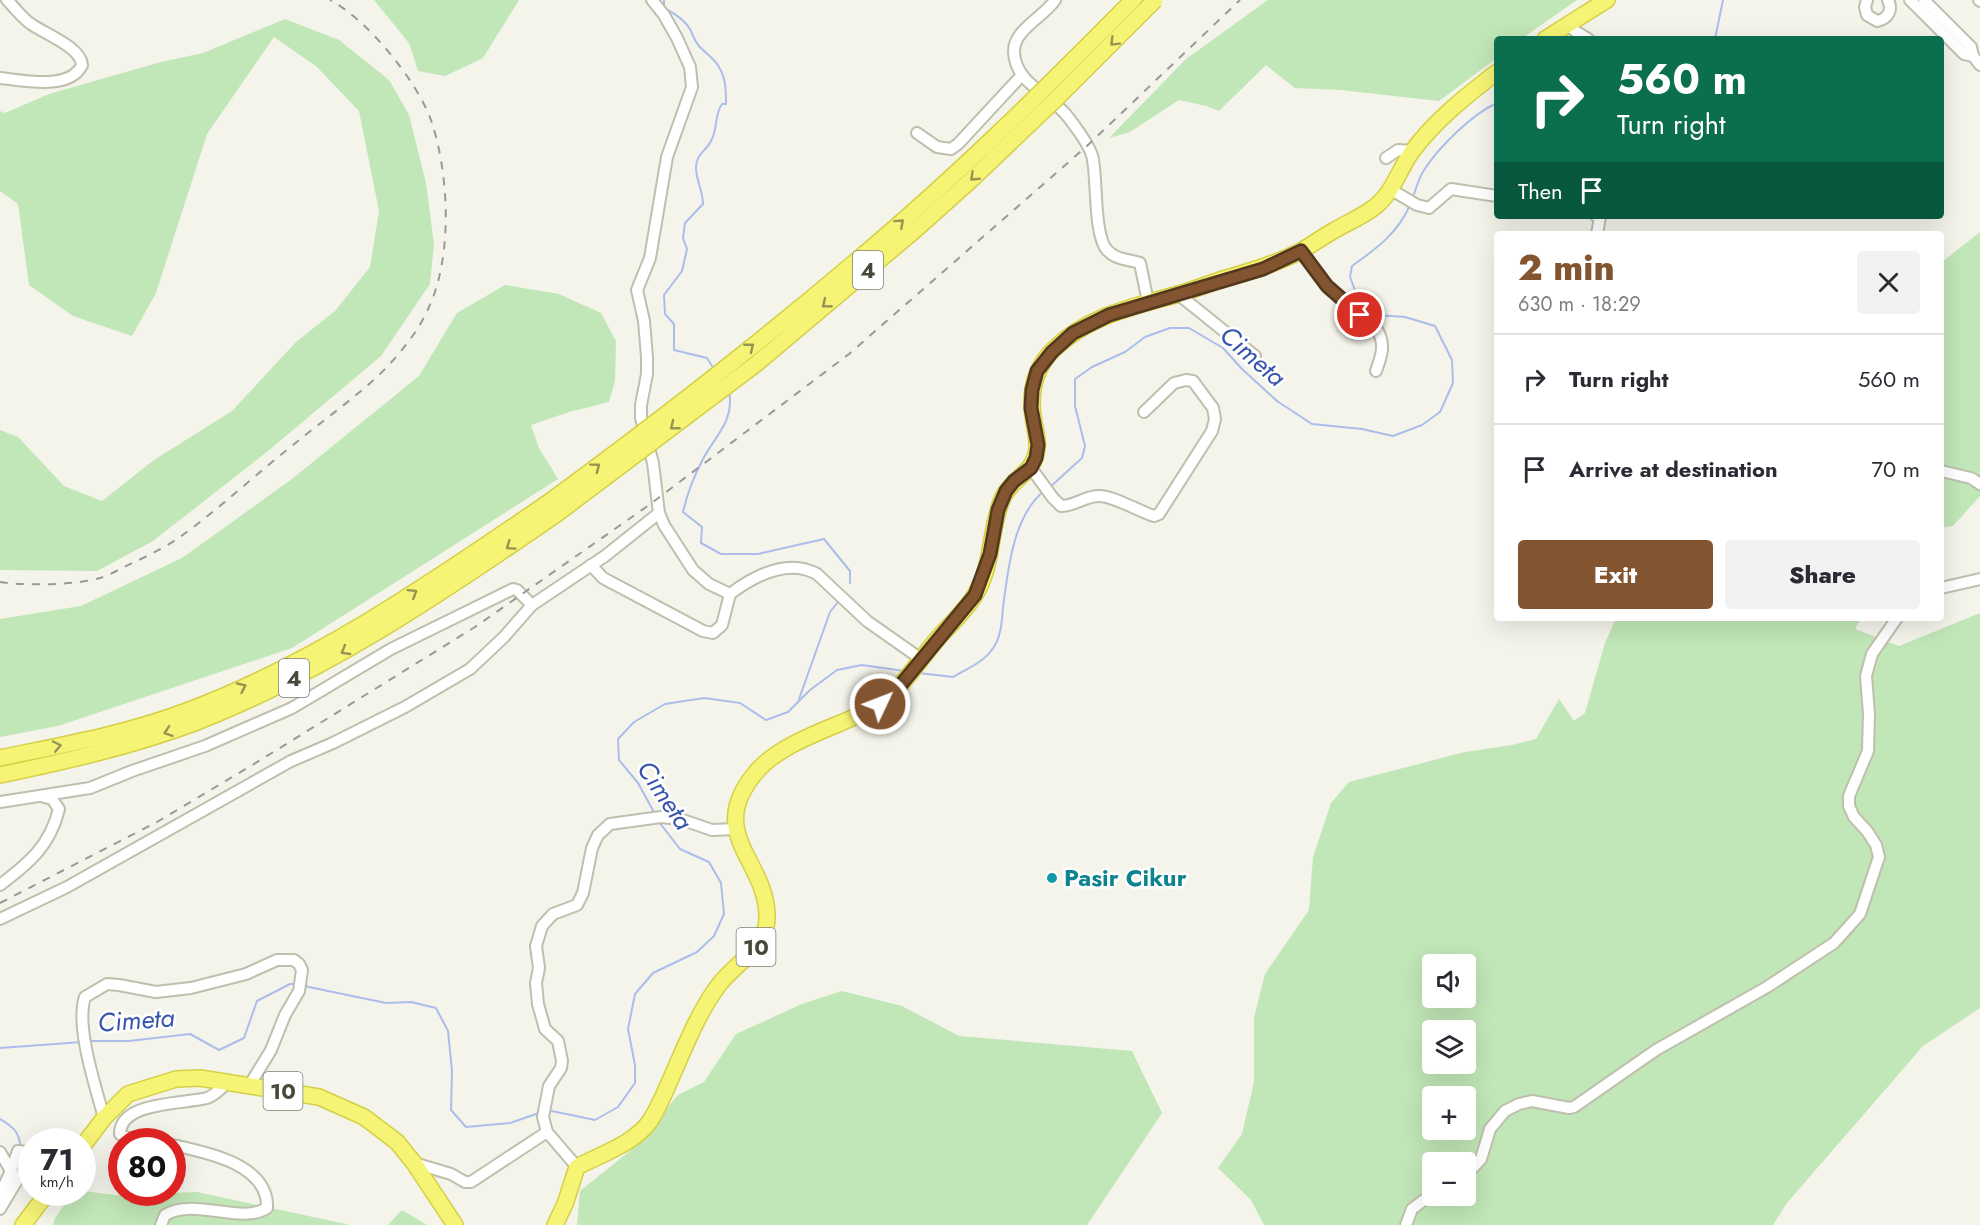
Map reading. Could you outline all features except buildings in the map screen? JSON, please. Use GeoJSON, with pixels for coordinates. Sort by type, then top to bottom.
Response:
{"type":"FeatureCollection","features":[{"type":"Feature","properties":{"kind":"highway","name":"4"},"geometry":{"type":"LineString","coordinates":[[0,758],[128,729],[184,712],[239,689],[360,626],[553,508],[640,434],[857,261],[1059,76],[1133,0]]}},
{"type":"Feature","properties":{"kind":"highway","name":"4"},"geometry":{"type":"LineString","coordinates":[[0,775],[141,741],[197,722],[266,692],[323,663],[404,616],[756,364],[970,181],[1155,0]]}},
{"type":"Feature","properties":{"kind":"highway"},"geometry":{"type":"LineString","coordinates":[[1552,36],[1607,0]]}},
{"type":"Feature","properties":{"kind":"highway"},"geometry":{"type":"LineString","coordinates":[[1035,473],[1038,445],[1031,408],[1032,390],[1041,365],[1073,333],[1109,315],[1263,269],[1301,251],[1375,207],[1390,189],[1412,151],[1442,118],[1494,75]]}},
{"type":"Feature","properties":{"kind":"highway","name":"10"},"geometry":{"type":"LineString","coordinates":[[577,1167],[633,1138],[649,1122],[662,1099],[705,1004],[720,983],[756,947],[765,931],[767,916],[764,898],[743,852],[736,829],[739,800],[757,771],[783,749],[880,704],[899,687],[975,595],[990,554],[998,510],[1006,491],[1014,481],[1035,473]]}},
{"type":"Feature","properties":{"kind":"highway","name":"10"},"geometry":{"type":"LineString","coordinates":[[96,1129],[128,1094],[176,1079],[200,1078],[226,1084],[319,1097],[364,1117],[397,1142],[414,1163],[455,1225]]}},
{"type":"Feature","properties":{"kind":"highway"},"geometry":{"type":"LineString","coordinates":[[555,1225],[565,1204],[577,1167]]}},
{"type":"Feature","properties":{"kind":"highway"},"geometry":{"type":"LineString","coordinates":[[23,1225],[37,1206]]}},
{"type":"Feature","properties":{"kind":"street"},"geometry":{"type":"LineString","coordinates":[[652,0],[664,15],[690,67],[692,87],[667,157],[650,258],[636,290],[644,321],[647,357],[641,418],[656,477],[659,513],[672,540],[693,570],[709,584],[730,594]]}},
{"type":"Feature","properties":{"kind":"street"},"geometry":{"type":"LineString","coordinates":[[1055,0],[1021,35],[1014,46],[1015,64],[1022,75],[1067,115],[1093,157],[1100,231],[1104,248],[1122,260],[1140,263],[1148,302]]}},
{"type":"Feature","properties":{"kind":"street"},"geometry":{"type":"LineString","coordinates":[[1865,1],[1867,15],[1877,21],[1888,16],[1890,9],[1888,0]]}},
{"type":"Feature","properties":{"kind":"street"},"geometry":{"type":"LineString","coordinates":[[1910,0],[1974,52]]}},
{"type":"Feature","properties":{"kind":"street"},"geometry":{"type":"LineString","coordinates":[[1924,0],[1974,52]]}},
{"type":"Feature","properties":{"kind":"street"},"geometry":{"type":"LineString","coordinates":[[0,78],[45,83],[57,81],[75,73],[82,66],[81,59],[75,52],[29,22],[13,2]]}},
{"type":"Feature","properties":{"kind":"street"},"geometry":{"type":"LineString","coordinates":[[1568,24],[1584,36]]}},
{"type":"Feature","properties":{"kind":"street"},"geometry":{"type":"LineString","coordinates":[[917,133],[937,147],[951,149],[1022,75]]}},
{"type":"Feature","properties":{"kind":"street"},"geometry":{"type":"LineString","coordinates":[[1386,158],[1398,150],[1412,151]]}},
{"type":"Feature","properties":{"kind":"street"},"geometry":{"type":"LineString","coordinates":[[1390,189],[1417,205],[1429,208],[1451,189],[1494,196]]}},
{"type":"Feature","properties":{"kind":"street"},"geometry":{"type":"LineString","coordinates":[[1301,251],[1327,286],[1376,328],[1381,335],[1382,348],[1376,371]]}},
{"type":"Feature","properties":{"kind":"street"},"geometry":{"type":"LineString","coordinates":[[1178,294],[1255,356]]}},
{"type":"Feature","properties":{"kind":"street"},"geometry":{"type":"LineString","coordinates":[[1035,473],[1053,498],[1062,506],[1070,506],[1085,499],[1100,496],[1154,516],[1163,511],[1212,431],[1215,419],[1213,408],[1198,385],[1186,380],[1174,383],[1144,412]]}},
{"type":"Feature","properties":{"kind":"street"},"geometry":{"type":"LineString","coordinates":[[1944,472],[1971,478],[1980,484]]}},
{"type":"Feature","properties":{"kind":"street"},"geometry":{"type":"LineString","coordinates":[[0,920],[66,887],[291,761],[342,739],[405,707],[470,669],[504,637],[532,605],[591,565],[659,513]]}},
{"type":"Feature","properties":{"kind":"street"},"geometry":{"type":"LineString","coordinates":[[591,565],[603,578],[703,631],[713,633],[722,625],[730,594],[769,572],[797,567],[808,569],[817,574],[867,621],[918,663]]}},
{"type":"Feature","properties":{"kind":"street"},"geometry":{"type":"LineString","coordinates":[[1944,587],[1980,579]]}},
{"type":"Feature","properties":{"kind":"street"},"geometry":{"type":"LineString","coordinates":[[0,802],[90,788],[205,746],[308,700],[391,649],[513,589],[517,590],[532,605]]}},
{"type":"Feature","properties":{"kind":"street"},"geometry":{"type":"LineString","coordinates":[[1476,1164],[1481,1159],[1490,1129],[1505,1111],[1532,1101],[1574,1107],[1656,1050],[1767,987],[1834,942],[1860,914],[1879,857],[1876,845],[1854,817],[1849,806],[1849,796],[1868,751],[1869,714],[1866,676],[1872,654],[1895,621]]}},
{"type":"Feature","properties":{"kind":"street"},"geometry":{"type":"LineString","coordinates":[[0,885],[35,857],[56,822],[58,809],[52,799],[41,796]]}},
{"type":"Feature","properties":{"kind":"street"},"geometry":{"type":"LineString","coordinates":[[577,1167],[547,1132],[543,1117],[549,1086],[561,1068],[562,1061],[558,1041],[544,1029],[538,1004],[536,983],[539,968],[536,946],[542,926],[553,914],[577,905],[583,893],[592,848],[598,835],[610,824],[656,818],[680,819],[712,830],[736,829]]}},
{"type":"Feature","properties":{"kind":"street"},"geometry":{"type":"LineString","coordinates":[[104,1118],[86,1047],[83,1005],[85,997],[107,984],[156,992],[191,988],[246,974],[277,960],[294,960],[302,970],[299,991],[285,1015],[271,1050],[249,1086]]}},
{"type":"Feature","properties":{"kind":"street"},"geometry":{"type":"LineString","coordinates":[[120,1128],[124,1120],[140,1111],[158,1105],[209,1098],[226,1084]]}},
{"type":"Feature","properties":{"kind":"street"},"geometry":{"type":"LineString","coordinates":[[414,1163],[450,1174],[465,1182],[471,1182],[547,1132]]}},
{"type":"Feature","properties":{"kind":"street"},"geometry":{"type":"LineString","coordinates":[[161,1225],[165,1215],[171,1211],[198,1212],[245,1220],[259,1216],[267,1208],[263,1190],[242,1168],[215,1154],[186,1148]]}},
{"type":"Feature","properties":{"kind":"street"},"geometry":{"type":"LineString","coordinates":[[0,1194],[21,1151],[30,1152],[31,1156],[0,1209]]}},
{"type":"Feature","properties":{"kind":"street"},"geometry":{"type":"LineString","coordinates":[[0,1152],[11,1172]]}},
{"type":"Feature","properties":{"kind":"street"},"geometry":{"type":"LineString","coordinates":[[1406,1225],[1412,1209],[1422,1202]]}},
{"type":"Feature","properties":{"kind":"green space"},"geometry":{"type":"Polygon","coordinates":[[[374,0],[519,0],[483,58],[445,76],[418,71],[409,43],[374,0]]]}},
{"type":"Feature","properties":{"kind":"green space"},"geometry":{"type":"Polygon","coordinates":[[[1268,0],[1577,0],[1525,36],[1494,36],[1494,60],[1439,101],[1341,90],[1295,88],[1266,65],[1219,111],[1179,100],[1130,132],[1109,138],[1186,59],[1268,0]]]}},
{"type":"Feature","properties":{"kind":"green space"},"geometry":{"type":"Polygon","coordinates":[[[285,19],[339,40],[389,80],[409,115],[426,183],[434,244],[430,284],[381,356],[268,451],[153,541],[97,571],[0,570],[0,430],[18,437],[64,486],[102,501],[154,460],[232,411],[296,342],[335,311],[370,267],[379,211],[359,111],[317,67],[274,37],[207,134],[156,293],[132,336],[73,316],[29,285],[18,204],[0,191],[0,111],[5,113],[49,94],[161,62],[203,53],[285,19]]]}},
{"type":"Feature","properties":{"kind":"green space"},"geometry":{"type":"Polygon","coordinates":[[[1980,232],[1980,496],[1953,526],[1944,528],[1944,261],[1980,232]]]}},
{"type":"Feature","properties":{"kind":"green space"},"geometry":{"type":"Polygon","coordinates":[[[505,285],[559,294],[601,313],[616,341],[615,381],[609,402],[531,425],[539,448],[558,479],[292,648],[58,726],[0,737],[0,619],[81,606],[182,558],[292,479],[419,376],[457,313],[505,285]]]}},
{"type":"Feature","properties":{"kind":"green space"},"geometry":{"type":"Polygon","coordinates":[[[1980,613],[1980,1008],[1923,1046],[1787,1203],[1773,1225],[1264,1225],[1251,1200],[1218,1168],[1242,1134],[1254,1082],[1254,1018],[1265,974],[1309,910],[1313,857],[1331,803],[1349,782],[1465,752],[1536,739],[1559,699],[1574,721],[1585,713],[1605,643],[1615,621],[1859,621],[1855,629],[1899,646],[1980,613]]]}},
{"type":"Feature","properties":{"kind":"green space"},"geometry":{"type":"Polygon","coordinates":[[[842,991],[902,1006],[959,1036],[1132,1051],[1162,1113],[1087,1225],[577,1225],[580,1191],[636,1146],[678,1095],[704,1082],[736,1034],[802,1004],[842,991]]]}},
{"type":"Feature","properties":{"kind":"green space"},"geometry":{"type":"Polygon","coordinates":[[[186,1192],[197,1192],[350,1225],[53,1225],[64,1206],[96,1206],[96,1193],[108,1194],[108,1206],[186,1206],[186,1192]]]}},
{"type":"Feature","properties":{"kind":"green space"},"geometry":{"type":"Polygon","coordinates":[[[402,1210],[427,1225],[388,1225],[402,1210]]]}},
{"type":"Feature","properties":{"kind":"waterway"},"geometry":{"type":"LineString","coordinates":[[664,0],[664,8],[685,22],[699,46],[717,64],[725,85],[726,104],[722,104],[720,108],[710,144],[700,155],[696,166],[703,204],[685,223],[683,238],[687,249],[682,271],[664,295],[665,314],[674,324],[674,350],[707,358],[714,369]]}},
{"type":"Feature","properties":{"kind":"waterway","name":"Cimeta"},"geometry":{"type":"LineString","coordinates":[[1716,36],[1723,0]]}},
{"type":"Feature","properties":{"kind":"waterway","name":"Cimeta"},"geometry":{"type":"LineString","coordinates":[[1413,197],[1422,173],[1438,151],[1467,123],[1494,104]]}},
{"type":"Feature","properties":{"kind":"waterway","name":"Cimeta"},"geometry":{"type":"LineString","coordinates":[[1049,488],[1082,458],[1085,446],[1075,406],[1075,379],[1092,367],[1125,352],[1145,337],[1170,328],[1189,328],[1223,348],[1277,401],[1312,424],[1362,429],[1393,436],[1422,425],[1440,412],[1453,383],[1452,360],[1435,326],[1405,317],[1375,315],[1359,301],[1350,277],[1352,266],[1378,247],[1393,232],[1410,205]]}},
{"type":"Feature","properties":{"kind":"waterway"},"geometry":{"type":"LineString","coordinates":[[729,391],[727,420],[703,459],[683,512],[702,527],[701,543],[721,554],[758,554],[824,539],[850,571],[850,583]]}},
{"type":"Feature","properties":{"kind":"waterway","name":"Cimeta"},"geometry":{"type":"LineString","coordinates":[[919,673],[953,677],[974,666],[988,655],[997,641],[1000,630],[1010,561],[1019,529],[1025,514],[1044,491]]}},
{"type":"Feature","properties":{"kind":"waterway"},"geometry":{"type":"LineString","coordinates":[[799,699],[830,612],[838,602]]}},
{"type":"Feature","properties":{"kind":"waterway","name":"Cimeta"},"geometry":{"type":"LineString","coordinates":[[655,814],[638,783],[619,760],[618,739],[634,722],[665,704],[704,698],[740,703],[766,720],[788,712],[810,690],[837,670],[862,665],[905,671]]}},
{"type":"Feature","properties":{"kind":"waterway","name":"Cimeta"},"geometry":{"type":"LineString","coordinates":[[547,1110],[595,1120],[618,1107],[635,1083],[635,1065],[628,1029],[635,994],[653,973],[697,952],[714,936],[724,914],[721,883],[709,862],[680,849],[659,822]]}},
{"type":"Feature","properties":{"kind":"waterway","name":"Cimeta"},"geometry":{"type":"LineString","coordinates":[[87,1041],[129,1041],[190,1034],[219,1050],[244,1038],[257,1001],[290,984],[295,984]]}},
{"type":"Feature","properties":{"kind":"waterway","name":"Cimeta"},"geometry":{"type":"LineString","coordinates":[[304,986],[386,1003],[411,1002],[436,1008],[448,1031],[452,1071],[451,1110],[466,1127],[510,1123],[539,1113]]}},
{"type":"Feature","properties":{"kind":"waterway","name":"Cimeta"},"geometry":{"type":"LineString","coordinates":[[0,1048],[82,1042]]}},
{"type":"Feature","properties":{"kind":"waterway","name":"Cimeta"},"geometry":{"type":"LineString","coordinates":[[0,1119],[15,1130],[18,1136]]}},
{"type":"Feature","properties":{"kind":"railway"},"geometry":{"type":"LineString","coordinates":[[0,582],[50,584],[103,577],[173,541],[209,515],[371,383],[402,350],[420,325],[437,286],[445,239],[445,189],[437,141],[424,104],[403,70],[375,36],[330,0]]}},
{"type":"Feature","properties":{"kind":"railway"},"geometry":{"type":"LineString","coordinates":[[0,903],[157,822],[254,764],[475,627],[649,505],[849,354],[1087,146],[1240,0]]}},
{"type":"Feature","properties":{"kind":"place","name":"Pasir Cikur"},"geometry":{"type":"Point","coordinates":[1052,878]}},
{"type":"Feature","properties":{"kind":"route"},"geometry":{"type":"LineString","coordinates":[[880,704],[899,687],[975,595],[984,576],[993,529],[1006,491],[1014,481],[1031,468],[1036,458],[1038,445],[1031,408],[1032,390],[1037,371],[1052,352],[1073,333],[1109,315],[1219,280],[1263,269],[1301,251],[1327,286],[1360,315]]}}]}
